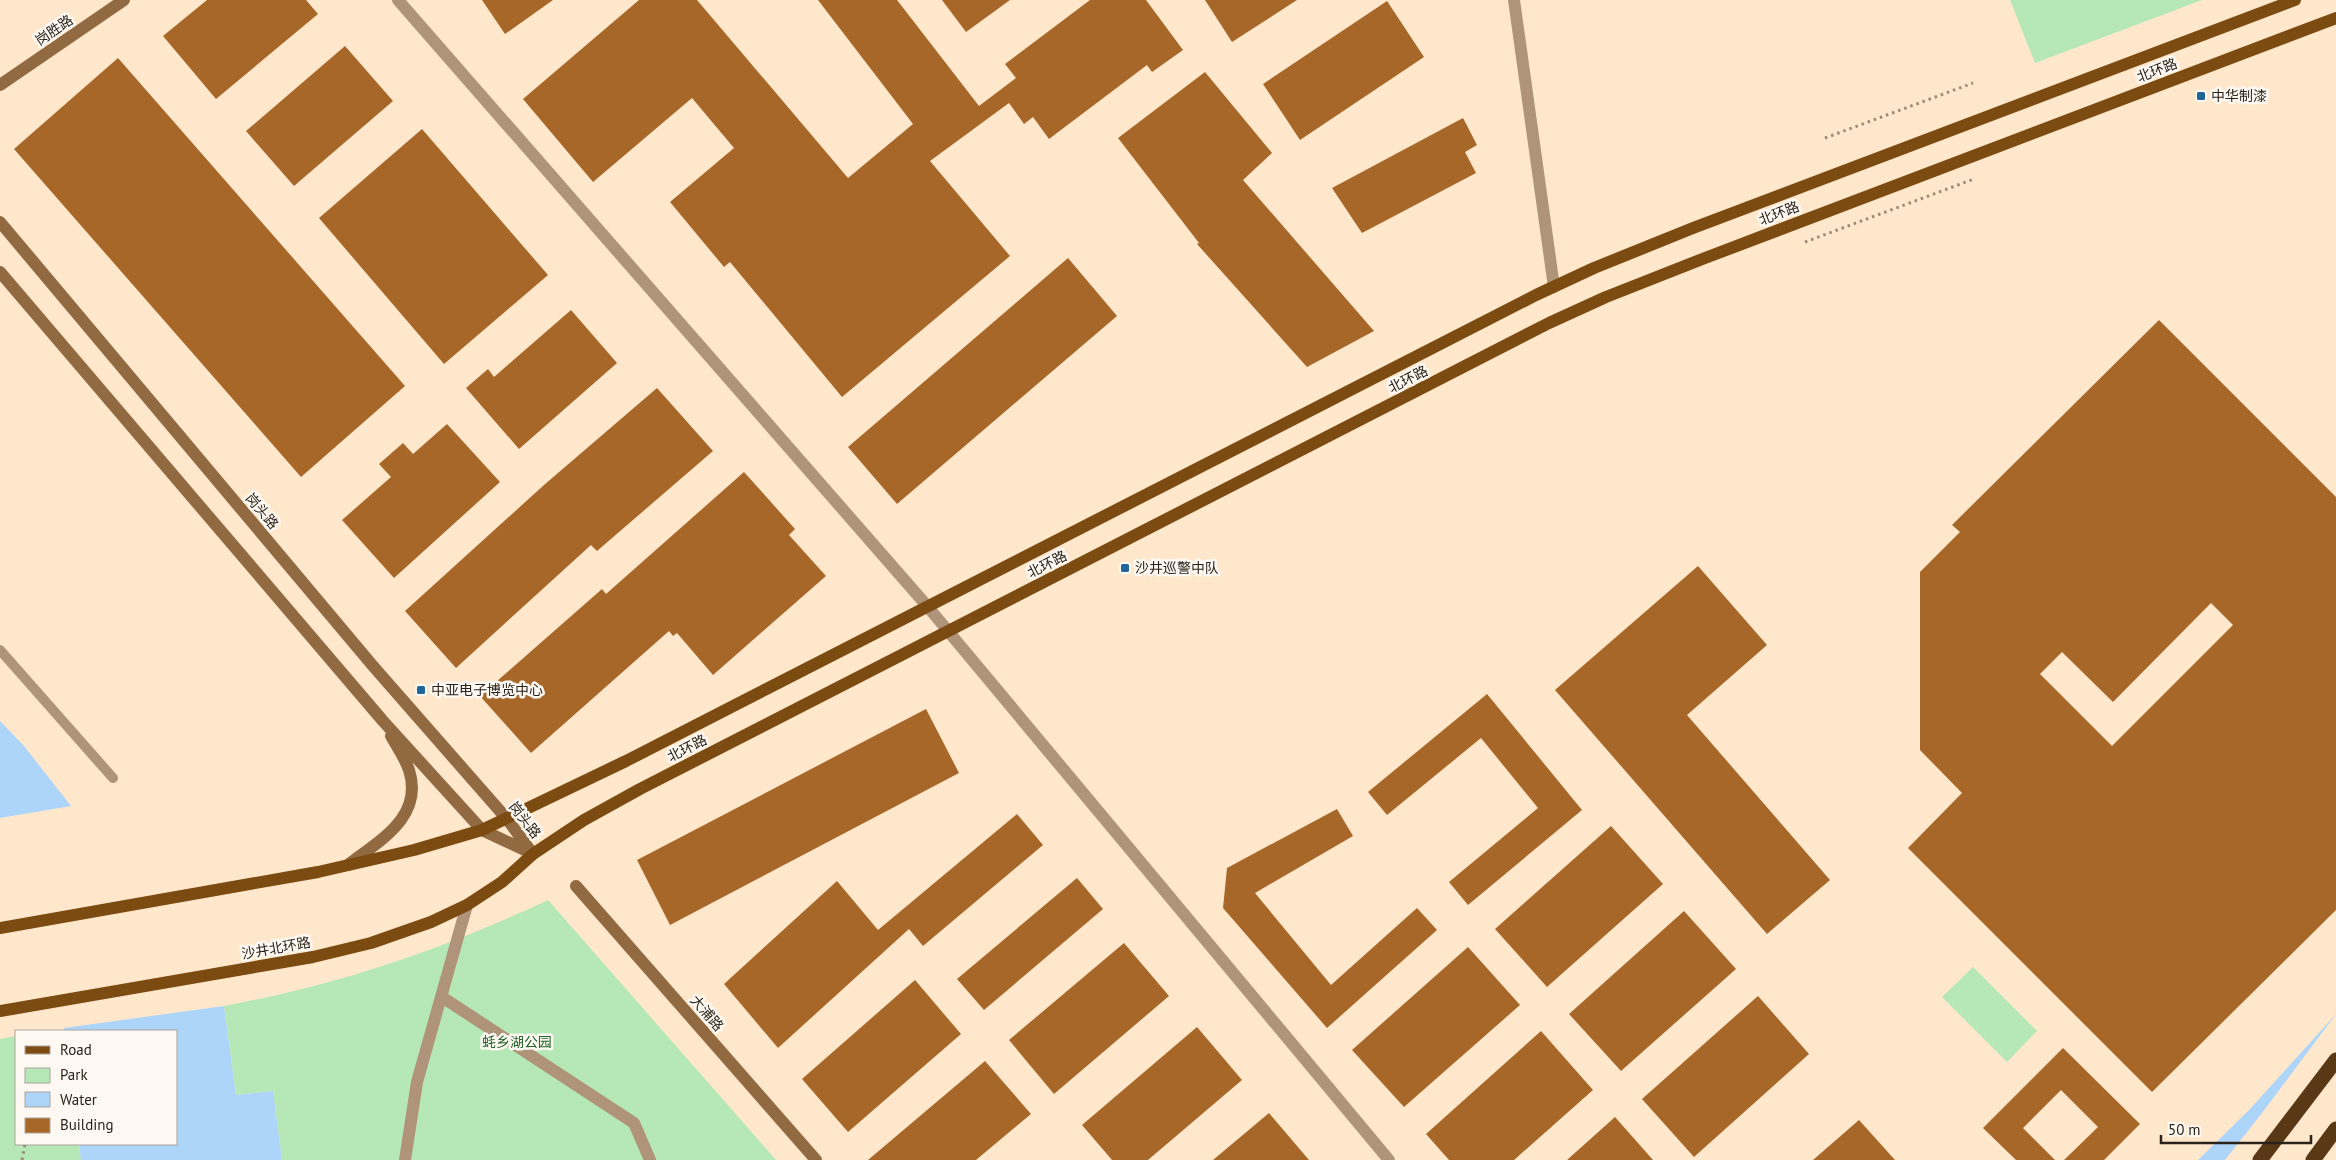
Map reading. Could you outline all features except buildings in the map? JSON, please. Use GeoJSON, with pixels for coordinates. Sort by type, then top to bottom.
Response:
{"type":"FeatureCollection","features":[{"type":"Feature","properties":{"kind":"highway"},"geometry":{"type":"LineString","coordinates":[[2260,1160],[2336,1060]]}},
{"type":"Feature","properties":{"kind":"highway"},"geometry":{"type":"LineString","coordinates":[[2313,1160],[2336,1129]]}},
{"type":"Feature","properties":{"kind":"main road","name":"北环路"},"geometry":{"type":"LineString","coordinates":[[507,819],[626,761],[1594,268],[1693,228],[2295,0]]}},
{"type":"Feature","properties":{"kind":"main road","name":"北环路"},"geometry":{"type":"LineString","coordinates":[[533,854],[584,820],[640,789],[1508,344],[1606,297],[2336,18]]}},
{"type":"Feature","properties":{"kind":"main road"},"geometry":{"type":"LineString","coordinates":[[0,928],[348,865],[414,850],[482,830],[507,819]]}},
{"type":"Feature","properties":{"kind":"main road","name":"沙井北环路"},"geometry":{"type":"LineString","coordinates":[[0,1011],[313,957],[371,943],[430,922],[467,905],[502,882],[533,854]]}},
{"type":"Feature","properties":{"kind":"street","name":"岗胜路"},"geometry":{"type":"LineString","coordinates":[[0,85],[124,0]]}},
{"type":"Feature","properties":{"kind":"street"},"geometry":{"type":"LineString","coordinates":[[398,0],[928,607],[1389,1160]]}},
{"type":"Feature","properties":{"kind":"street"},"geometry":{"type":"LineString","coordinates":[[1514,0],[1554,287]]}},
{"type":"Feature","properties":{"kind":"street","name":"岗头路"},"geometry":{"type":"LineString","coordinates":[[0,222],[373,666],[507,819],[533,854]]}},
{"type":"Feature","properties":{"kind":"street","name":"岗头路"},"geometry":{"type":"LineString","coordinates":[[0,272],[383,720],[482,830],[533,854]]}},
{"type":"Feature","properties":{"kind":"street"},"geometry":{"type":"LineString","coordinates":[[348,865],[390,832],[407,814],[413,791],[408,769],[383,720]]}},
{"type":"Feature","properties":{"kind":"street","name":"大浦路"},"geometry":{"type":"LineString","coordinates":[[576,886],[816,1160]]}},
{"type":"Feature","properties":{"kind":"street"},"geometry":{"type":"LineString","coordinates":[[404,1160],[418,1082],[467,905]]}},
{"type":"Feature","properties":{"kind":"street"},"geometry":{"type":"LineString","coordinates":[[442,996],[634,1123],[650,1160]]}},
{"type":"Feature","properties":{"kind":"lane"},"geometry":{"type":"LineString","coordinates":[[0,650],[113,778]]}},
{"type":"Feature","properties":{"kind":"path"},"geometry":{"type":"LineString","coordinates":[[1825,138],[1973,83]]}},
{"type":"Feature","properties":{"kind":"path"},"geometry":{"type":"LineString","coordinates":[[1806,242],[1974,179]]}},
{"type":"Feature","properties":{"kind":"path"},"geometry":{"type":"LineString","coordinates":[[22,1160],[25,1145]]}},
{"type":"Feature","properties":{"kind":"green space"},"geometry":{"type":"Polygon","coordinates":[[[2010,0],[2202,0],[2035,63],[2010,0]]]}},
{"type":"Feature","properties":{"kind":"green space","name":"蚝乡湖公园"},"geometry":{"type":"Polygon","coordinates":[[[548,900],[776,1160],[282,1160],[273,1091],[236,1095],[224,1006],[309,987],[390,964],[469,935],[548,900]]]}},
{"type":"Feature","properties":{"kind":"green space"},"geometry":{"type":"Polygon","coordinates":[[[1973,967],[2037,1031],[2007,1062],[1942,997],[1973,967]]]}},
{"type":"Feature","properties":{"kind":"green space"},"geometry":{"type":"Polygon","coordinates":[[[15,1036],[15,1145],[79,1145],[81,1160],[0,1160],[0,1039],[15,1036]]]}},
{"type":"Feature","properties":{"kind":"water"},"geometry":{"type":"Polygon","coordinates":[[[0,721],[24,746],[71,806],[0,818],[0,721]]]}},
{"type":"Feature","properties":{"kind":"water"},"geometry":{"type":"Polygon","coordinates":[[[224,1006],[236,1095],[273,1091],[282,1160],[81,1160],[79,1145],[178,1145],[178,1030],[64,1030],[64,1028],[224,1006]]]}},
{"type":"Feature","properties":{"kind":"water"},"geometry":{"type":"Polygon","coordinates":[[[2336,1014],[2336,1160],[2198,1160],[2249,1110],[2336,1014]]]}},
{"type":"Feature","properties":{"kind":"pier"},"geometry":{"type":"Polygon","coordinates":[[[2336,1014],[2336,1160],[2225,1160],[2262,1113],[2336,1014]]]}},
{"type":"Feature","properties":{"kind":"place","name":"中华制漆"},"geometry":{"type":"Point","coordinates":[2201,96]}},
{"type":"Feature","properties":{"kind":"place","name":"沙井巡警中队"},"geometry":{"type":"Point","coordinates":[1125,568]}},
{"type":"Feature","properties":{"kind":"place","name":"中亚电子博览中心"},"geometry":{"type":"Point","coordinates":[421,690]}}]}
